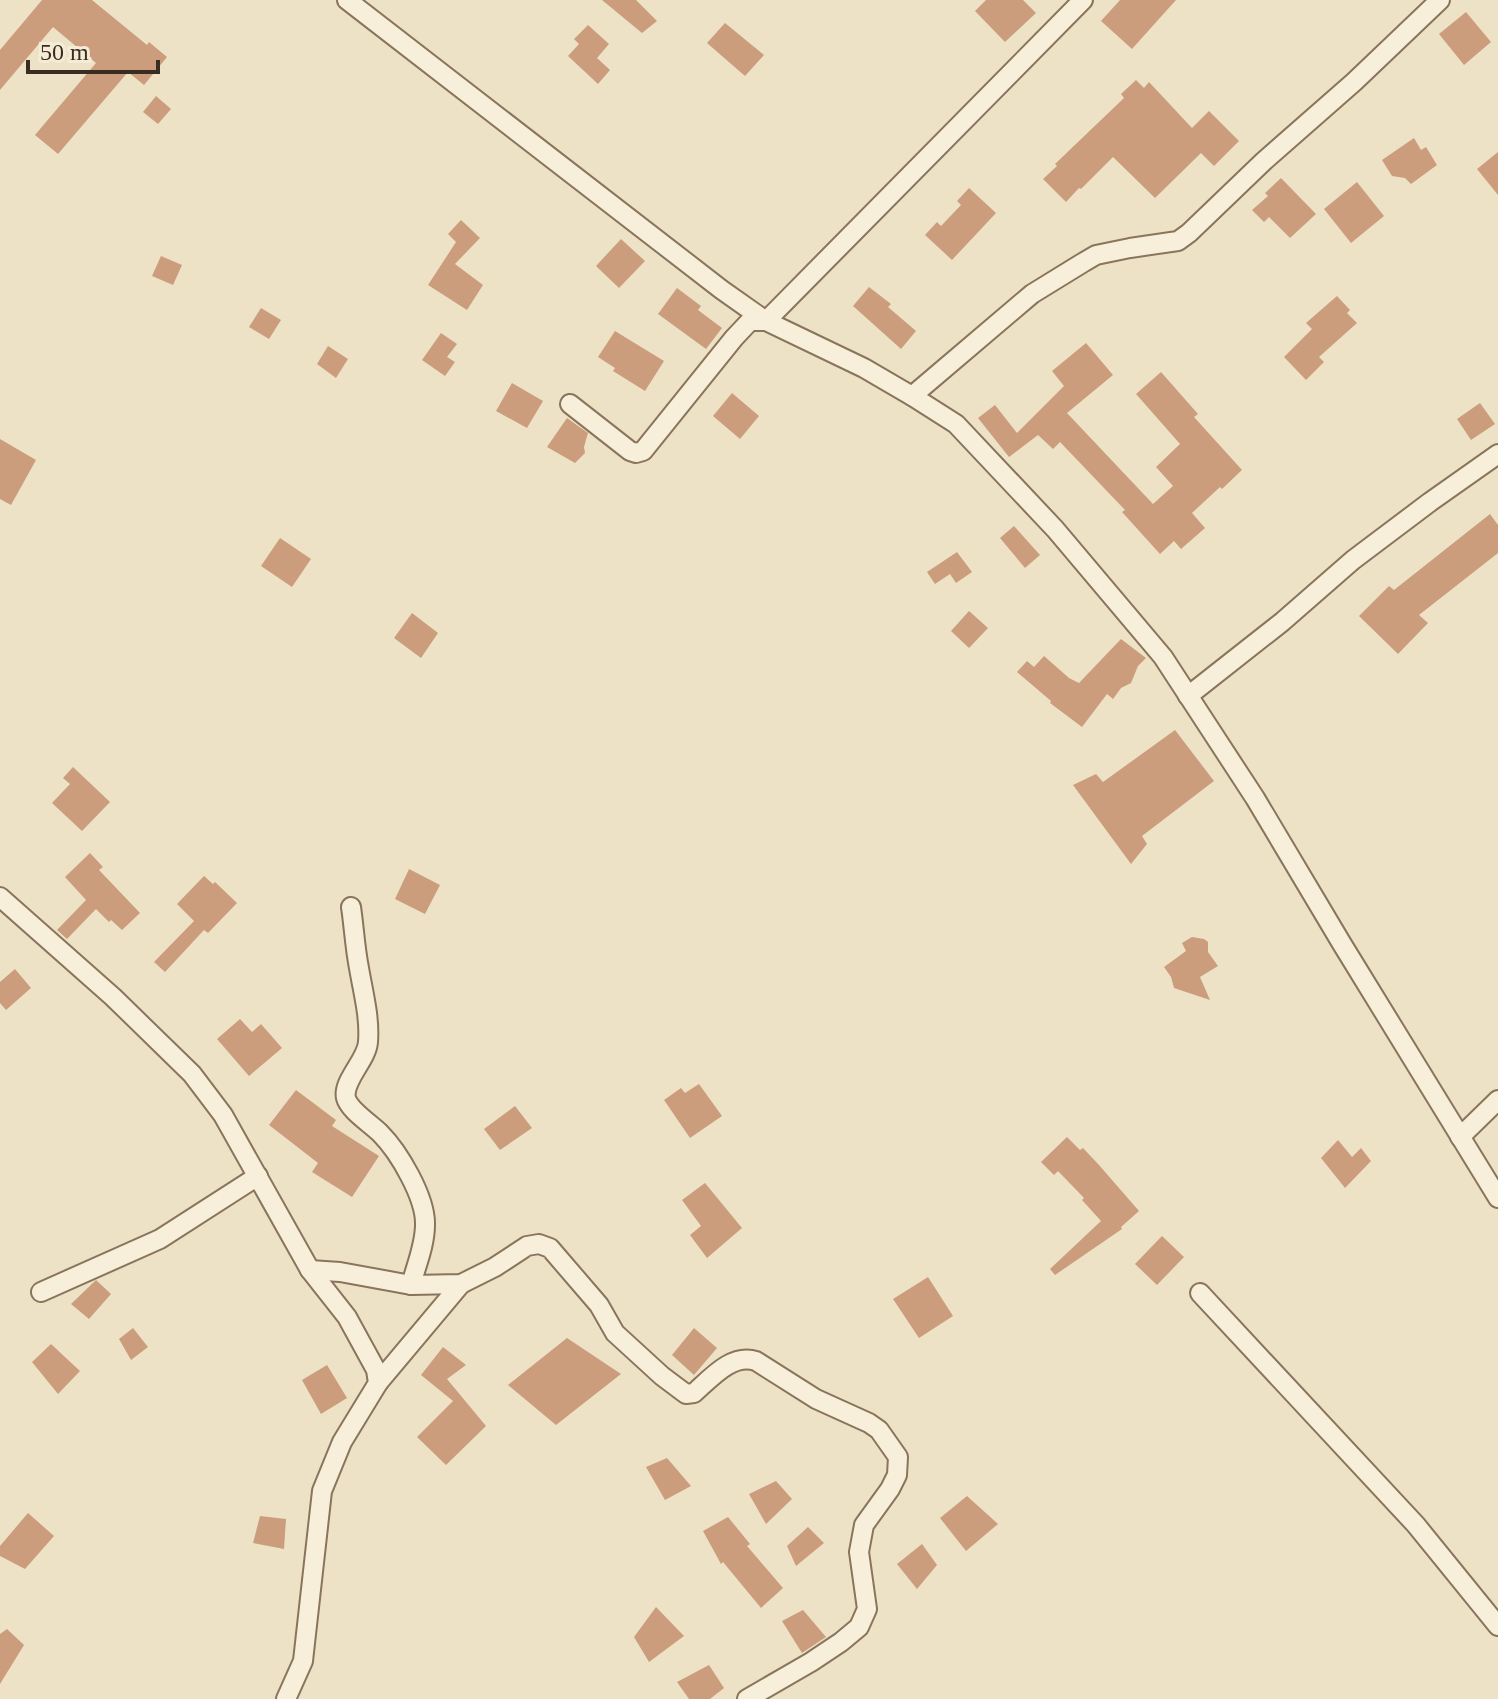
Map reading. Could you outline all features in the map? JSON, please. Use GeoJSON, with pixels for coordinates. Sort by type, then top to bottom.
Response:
{"type":"FeatureCollection","features":[{"type":"Feature","properties":{"kind":"street"},"geometry":{"type":"LineString","coordinates":[[347,0],[766,321],[864,368],[956,424],[1055,529],[1163,657],[1255,798],[1498,1198]]}},
{"type":"Feature","properties":{"kind":"street"},"geometry":{"type":"LineString","coordinates":[[570,404],[630,451],[643,451],[750,321],[766,321],[1083,0]]}},
{"type":"Feature","properties":{"kind":"street"},"geometry":{"type":"LineString","coordinates":[[912,396],[1032,294],[1084,262],[1096,255],[1178,241],[1189,233],[1440,0]]}},
{"type":"Feature","properties":{"kind":"street"},"geometry":{"type":"LineString","coordinates":[[1188,696],[1282,622],[1353,560],[1498,454]]}},
{"type":"Feature","properties":{"kind":"street"},"geometry":{"type":"LineString","coordinates":[[0,897],[113,997],[192,1074],[223,1115],[310,1270],[347,1317],[376,1370],[378,1383]]}},
{"type":"Feature","properties":{"kind":"street"},"geometry":{"type":"LineString","coordinates":[[351,907],[367,1013],[368,1044],[347,1087],[346,1097],[350,1106],[382,1135],[408,1169],[425,1214],[426,1229],[411,1285]]}},
{"type":"Feature","properties":{"kind":"street"},"geometry":{"type":"LineString","coordinates":[[1460,1137],[1498,1100]]}},
{"type":"Feature","properties":{"kind":"street"},"geometry":{"type":"LineString","coordinates":[[41,1292],[160,1239],[258,1176]]}},
{"type":"Feature","properties":{"kind":"street"},"geometry":{"type":"LineString","coordinates":[[286,1699],[303,1661],[322,1491],[342,1442],[378,1383],[461,1284],[527,1246],[539,1244],[550,1248],[599,1305],[615,1333],[686,1394],[694,1393],[736,1360],[746,1357],[816,1399],[869,1423],[879,1430],[898,1457],[897,1475],[864,1525],[859,1552],[867,1609],[859,1627],[811,1662],[747,1699]]}},
{"type":"Feature","properties":{"kind":"street"},"geometry":{"type":"LineString","coordinates":[[310,1270],[340,1272],[411,1285],[461,1284]]}},
{"type":"Feature","properties":{"kind":"street"},"geometry":{"type":"LineString","coordinates":[[1200,1293],[1416,1525],[1498,1626]]}},
{"type":"Feature","properties":{"kind":"building"},"geometry":{"type":"Polygon","coordinates":[[[42,0],[92,0],[147,45],[149,42],[167,57],[144,85],[128,72],[58,154],[35,135],[96,63],[53,27],[0,90],[0,50],[42,0]]]}},
{"type":"Feature","properties":{"kind":"building"},"geometry":{"type":"Polygon","coordinates":[[[602,0],[636,0],[657,21],[642,33],[602,0]]]}},
{"type":"Feature","properties":{"kind":"building"},"geometry":{"type":"Polygon","coordinates":[[[986,0],[1023,0],[1036,13],[1005,42],[975,11],[986,0]]]}},
{"type":"Feature","properties":{"kind":"building"},"geometry":{"type":"Polygon","coordinates":[[[1120,0],[1176,0],[1132,49],[1101,21],[1120,0]]]}},
{"type":"Feature","properties":{"kind":"building"},"geometry":{"type":"Polygon","coordinates":[[[1466,12],[1491,42],[1464,65],[1439,34],[1466,12]]]}},
{"type":"Feature","properties":{"kind":"building"},"geometry":{"type":"Polygon","coordinates":[[[725,23],[764,55],[745,76],[707,43],[725,23]]]}},
{"type":"Feature","properties":{"kind":"building"},"geometry":{"type":"Polygon","coordinates":[[[588,25],[609,44],[597,58],[610,70],[598,84],[568,56],[579,44],[574,39],[588,25]]]}},
{"type":"Feature","properties":{"kind":"building"},"geometry":{"type":"Polygon","coordinates":[[[1136,80],[1144,88],[1149,82],[1192,128],[1209,111],[1239,141],[1214,166],[1201,153],[1155,198],[1113,157],[1066,202],[1043,179],[1124,98],[1121,94],[1136,80]]]}},
{"type":"Feature","properties":{"kind":"building"},"geometry":{"type":"Polygon","coordinates":[[[156,96],[171,109],[158,124],[143,112],[156,96]]]}},
{"type":"Feature","properties":{"kind":"building"},"geometry":{"type":"Polygon","coordinates":[[[1414,138],[1421,150],[1426,147],[1437,165],[1411,184],[1405,178],[1392,176],[1382,160],[1414,138]]]}},
{"type":"Feature","properties":{"kind":"building"},"geometry":{"type":"Polygon","coordinates":[[[1498,152],[1498,195],[1477,169],[1498,152]]]}},
{"type":"Feature","properties":{"kind":"building"},"geometry":{"type":"Polygon","coordinates":[[[1281,178],[1316,214],[1290,238],[1269,217],[1264,222],[1252,210],[1268,196],[1265,193],[1281,178]]]}},
{"type":"Feature","properties":{"kind":"building"},"geometry":{"type":"Polygon","coordinates":[[[1357,182],[1384,216],[1351,243],[1324,209],[1357,182]]]}},
{"type":"Feature","properties":{"kind":"building"},"geometry":{"type":"Polygon","coordinates":[[[969,188],[996,213],[952,260],[925,235],[937,222],[941,226],[961,205],[957,201],[969,188]]]}},
{"type":"Feature","properties":{"kind":"building"},"geometry":{"type":"Polygon","coordinates":[[[461,220],[480,238],[455,264],[483,285],[467,310],[428,285],[456,242],[448,234],[461,220]]]}},
{"type":"Feature","properties":{"kind":"building"},"geometry":{"type":"Polygon","coordinates":[[[621,239],[645,261],[619,288],[596,266],[621,239]]]}},
{"type":"Feature","properties":{"kind":"building"},"geometry":{"type":"Polygon","coordinates":[[[161,256],[182,265],[173,285],[152,276],[161,256]]]}},
{"type":"Feature","properties":{"kind":"building"},"geometry":{"type":"Polygon","coordinates":[[[869,287],[891,304],[888,307],[916,331],[901,349],[853,306],[869,287]]]}},
{"type":"Feature","properties":{"kind":"building"},"geometry":{"type":"Polygon","coordinates":[[[677,288],[701,306],[698,310],[722,328],[706,349],[658,314],[677,288]]]}},
{"type":"Feature","properties":{"kind":"building"},"geometry":{"type":"Polygon","coordinates":[[[1337,296],[1357,323],[1319,357],[1324,362],[1306,380],[1284,357],[1312,329],[1306,323],[1337,296]]]}},
{"type":"Feature","properties":{"kind":"building"},"geometry":{"type":"Polygon","coordinates":[[[261,308],[281,320],[269,339],[249,327],[261,308]]]}},
{"type":"Feature","properties":{"kind":"building"},"geometry":{"type":"Polygon","coordinates":[[[615,331],[664,361],[645,391],[613,371],[615,368],[598,357],[615,331]]]}},
{"type":"Feature","properties":{"kind":"building"},"geometry":{"type":"Polygon","coordinates":[[[441,333],[457,344],[447,357],[455,362],[445,376],[422,360],[441,333]]]}},
{"type":"Feature","properties":{"kind":"building"},"geometry":{"type":"Polygon","coordinates":[[[1086,343],[1113,375],[1067,413],[1153,504],[1173,486],[1156,467],[1180,444],[1136,394],[1161,372],[1198,414],[1194,417],[1242,470],[1192,513],[1205,528],[1181,549],[1174,541],[1160,554],[1122,512],[1125,510],[1060,442],[1053,449],[1038,435],[1009,457],[978,418],[995,405],[1017,433],[1064,386],[1052,371],[1086,343]]]}},
{"type":"Feature","properties":{"kind":"building"},"geometry":{"type":"Polygon","coordinates":[[[328,346],[348,359],[336,378],[317,364],[328,346]]]}},
{"type":"Feature","properties":{"kind":"building"},"geometry":{"type":"Polygon","coordinates":[[[512,383],[543,401],[527,428],[496,411],[512,383]]]}},
{"type":"Feature","properties":{"kind":"building"},"geometry":{"type":"Polygon","coordinates":[[[732,393],[759,416],[740,439],[713,416],[732,393]]]}},
{"type":"Feature","properties":{"kind":"building"},"geometry":{"type":"Polygon","coordinates":[[[1480,403],[1495,424],[1471,440],[1457,419],[1480,403]]]}},
{"type":"Feature","properties":{"kind":"building"},"geometry":{"type":"Polygon","coordinates":[[[567,418],[588,433],[585,453],[575,463],[547,447],[567,418]]]}},
{"type":"Feature","properties":{"kind":"building"},"geometry":{"type":"Polygon","coordinates":[[[0,439],[36,460],[11,505],[0,499],[0,439]]]}},
{"type":"Feature","properties":{"kind":"building"},"geometry":{"type":"Polygon","coordinates":[[[1490,514],[1498,525],[1498,553],[1419,615],[1428,623],[1398,654],[1359,616],[1389,586],[1394,590],[1490,514]]]}},
{"type":"Feature","properties":{"kind":"building"},"geometry":{"type":"Polygon","coordinates":[[[1014,526],[1040,555],[1025,568],[1000,538],[1014,526]]]}},
{"type":"Feature","properties":{"kind":"building"},"geometry":{"type":"Polygon","coordinates":[[[280,538],[311,559],[292,587],[261,566],[280,538]]]}},
{"type":"Feature","properties":{"kind":"building"},"geometry":{"type":"Polygon","coordinates":[[[957,552],[972,572],[956,583],[950,574],[935,584],[927,572],[957,552]]]}},
{"type":"Feature","properties":{"kind":"building"},"geometry":{"type":"Polygon","coordinates":[[[969,611],[988,628],[969,648],[951,631],[969,611]]]}},
{"type":"Feature","properties":{"kind":"building"},"geometry":{"type":"Polygon","coordinates":[[[412,613],[438,633],[421,658],[394,638],[412,613]]]}},
{"type":"Feature","properties":{"kind":"building"},"geometry":{"type":"Polygon","coordinates":[[[1121,639],[1146,658],[1138,666],[1131,683],[1121,688],[1113,699],[1107,694],[1082,727],[1017,672],[1027,661],[1034,667],[1044,656],[1079,683],[1121,639]]]}},
{"type":"Feature","properties":{"kind":"building"},"geometry":{"type":"Polygon","coordinates":[[[1175,730],[1214,781],[1142,836],[1147,844],[1131,864],[1073,785],[1096,774],[1103,782],[1175,730]]]}},
{"type":"Feature","properties":{"kind":"building"},"geometry":{"type":"Polygon","coordinates":[[[73,767],[110,802],[82,831],[52,803],[70,784],[63,778],[73,767]]]}},
{"type":"Feature","properties":{"kind":"building"},"geometry":{"type":"Polygon","coordinates":[[[90,853],[103,867],[99,870],[140,913],[122,930],[96,909],[67,939],[57,930],[86,900],[65,877],[90,853]]]}},
{"type":"Feature","properties":{"kind":"building"},"geometry":{"type":"Polygon","coordinates":[[[409,869],[440,885],[425,914],[395,899],[409,869]]]}},
{"type":"Feature","properties":{"kind":"building"},"geometry":{"type":"Polygon","coordinates":[[[204,876],[237,903],[208,933],[204,930],[165,972],[154,962],[194,921],[177,904],[204,876]]]}},
{"type":"Feature","properties":{"kind":"building"},"geometry":{"type":"Polygon","coordinates":[[[1192,937],[1208,942],[1208,952],[1218,966],[1200,977],[1210,1000],[1174,988],[1164,967],[1186,951],[1182,943],[1192,937]]]}},
{"type":"Feature","properties":{"kind":"building"},"geometry":{"type":"Polygon","coordinates":[[[15,969],[31,988],[6,1010],[0,1003],[0,982],[15,969]]]}},
{"type":"Feature","properties":{"kind":"building"},"geometry":{"type":"Polygon","coordinates":[[[240,1019],[252,1032],[261,1024],[282,1048],[249,1076],[217,1039],[240,1019]]]}},
{"type":"Feature","properties":{"kind":"building"},"geometry":{"type":"Polygon","coordinates":[[[699,1084],[722,1116],[690,1138],[664,1100],[681,1088],[685,1093],[699,1084]]]}},
{"type":"Feature","properties":{"kind":"building"},"geometry":{"type":"Polygon","coordinates":[[[296,1090],[336,1120],[332,1126],[379,1156],[352,1197],[312,1172],[318,1163],[269,1125],[296,1090]]]}},
{"type":"Feature","properties":{"kind":"building"},"geometry":{"type":"Polygon","coordinates":[[[515,1106],[532,1128],[500,1150],[484,1129],[515,1106]]]}},
{"type":"Feature","properties":{"kind":"building"},"geometry":{"type":"Polygon","coordinates":[[[1067,1137],[1080,1150],[1083,1148],[1139,1211],[1122,1229],[1055,1275],[1050,1269],[1101,1221],[1058,1171],[1054,1175],[1041,1162],[1067,1137]]]}},
{"type":"Feature","properties":{"kind":"building"},"geometry":{"type":"Polygon","coordinates":[[[1338,1140],[1352,1157],[1361,1148],[1371,1161],[1345,1188],[1321,1158],[1338,1140]]]}},
{"type":"Feature","properties":{"kind":"building"},"geometry":{"type":"Polygon","coordinates":[[[705,1183],[742,1228],[707,1258],[690,1235],[701,1226],[682,1200],[705,1183]]]}},
{"type":"Feature","properties":{"kind":"building"},"geometry":{"type":"Polygon","coordinates":[[[1162,1236],[1184,1257],[1157,1285],[1135,1264],[1162,1236]]]}},
{"type":"Feature","properties":{"kind":"building"},"geometry":{"type":"Polygon","coordinates":[[[928,1277],[953,1316],[919,1338],[893,1299],[928,1277]]]}},
{"type":"Feature","properties":{"kind":"building"},"geometry":{"type":"Polygon","coordinates":[[[96,1280],[111,1294],[89,1319],[71,1304],[96,1280]]]}},
{"type":"Feature","properties":{"kind":"building"},"geometry":{"type":"Polygon","coordinates":[[[133,1328],[148,1347],[131,1360],[119,1339],[133,1328]]]}},
{"type":"Feature","properties":{"kind":"building"},"geometry":{"type":"Polygon","coordinates":[[[694,1328],[717,1348],[694,1375],[672,1355],[694,1328]]]}},
{"type":"Feature","properties":{"kind":"building"},"geometry":{"type":"Polygon","coordinates":[[[567,1338],[621,1374],[556,1425],[508,1385],[567,1338]]]}},
{"type":"Feature","properties":{"kind":"building"},"geometry":{"type":"Polygon","coordinates":[[[51,1344],[80,1371],[58,1394],[32,1362],[51,1344]]]}},
{"type":"Feature","properties":{"kind":"building"},"geometry":{"type":"Polygon","coordinates":[[[443,1347],[466,1365],[447,1379],[486,1426],[446,1465],[417,1437],[453,1401],[421,1375],[443,1347]]]}},
{"type":"Feature","properties":{"kind":"building"},"geometry":{"type":"Polygon","coordinates":[[[327,1365],[347,1398],[321,1414],[302,1380],[327,1365]]]}},
{"type":"Feature","properties":{"kind":"building"},"geometry":{"type":"Polygon","coordinates":[[[667,1458],[691,1486],[665,1500],[646,1467],[667,1458]]]}},
{"type":"Feature","properties":{"kind":"building"},"geometry":{"type":"Polygon","coordinates":[[[776,1481],[792,1499],[766,1524],[749,1494],[776,1481]]]}},
{"type":"Feature","properties":{"kind":"building"},"geometry":{"type":"Polygon","coordinates":[[[967,1496],[998,1524],[966,1551],[940,1518],[967,1496]]]}},
{"type":"Feature","properties":{"kind":"building"},"geometry":{"type":"Polygon","coordinates":[[[28,1513],[54,1536],[25,1569],[0,1556],[0,1546],[28,1513]]]}},
{"type":"Feature","properties":{"kind":"building"},"geometry":{"type":"Polygon","coordinates":[[[260,1516],[286,1519],[284,1549],[253,1543],[260,1516]]]}},
{"type":"Feature","properties":{"kind":"building"},"geometry":{"type":"Polygon","coordinates":[[[728,1517],[750,1544],[747,1546],[783,1588],[761,1608],[723,1562],[721,1564],[703,1531],[728,1517]]]}},
{"type":"Feature","properties":{"kind":"building"},"geometry":{"type":"Polygon","coordinates":[[[808,1527],[824,1543],[796,1566],[787,1546],[808,1527]]]}},
{"type":"Feature","properties":{"kind":"building"},"geometry":{"type":"Polygon","coordinates":[[[922,1544],[937,1565],[917,1589],[897,1564],[922,1544]]]}},
{"type":"Feature","properties":{"kind":"building"},"geometry":{"type":"Polygon","coordinates":[[[656,1607],[684,1636],[649,1662],[634,1637],[656,1607]]]}},
{"type":"Feature","properties":{"kind":"building"},"geometry":{"type":"Polygon","coordinates":[[[803,1610],[826,1637],[802,1653],[782,1621],[803,1610]]]}},
{"type":"Feature","properties":{"kind":"building"},"geometry":{"type":"Polygon","coordinates":[[[7,1629],[24,1645],[0,1684],[0,1634],[7,1629]]]}},
{"type":"Feature","properties":{"kind":"building"},"geometry":{"type":"Polygon","coordinates":[[[709,1665],[724,1688],[710,1699],[689,1699],[677,1682],[709,1665]]]}}]}
